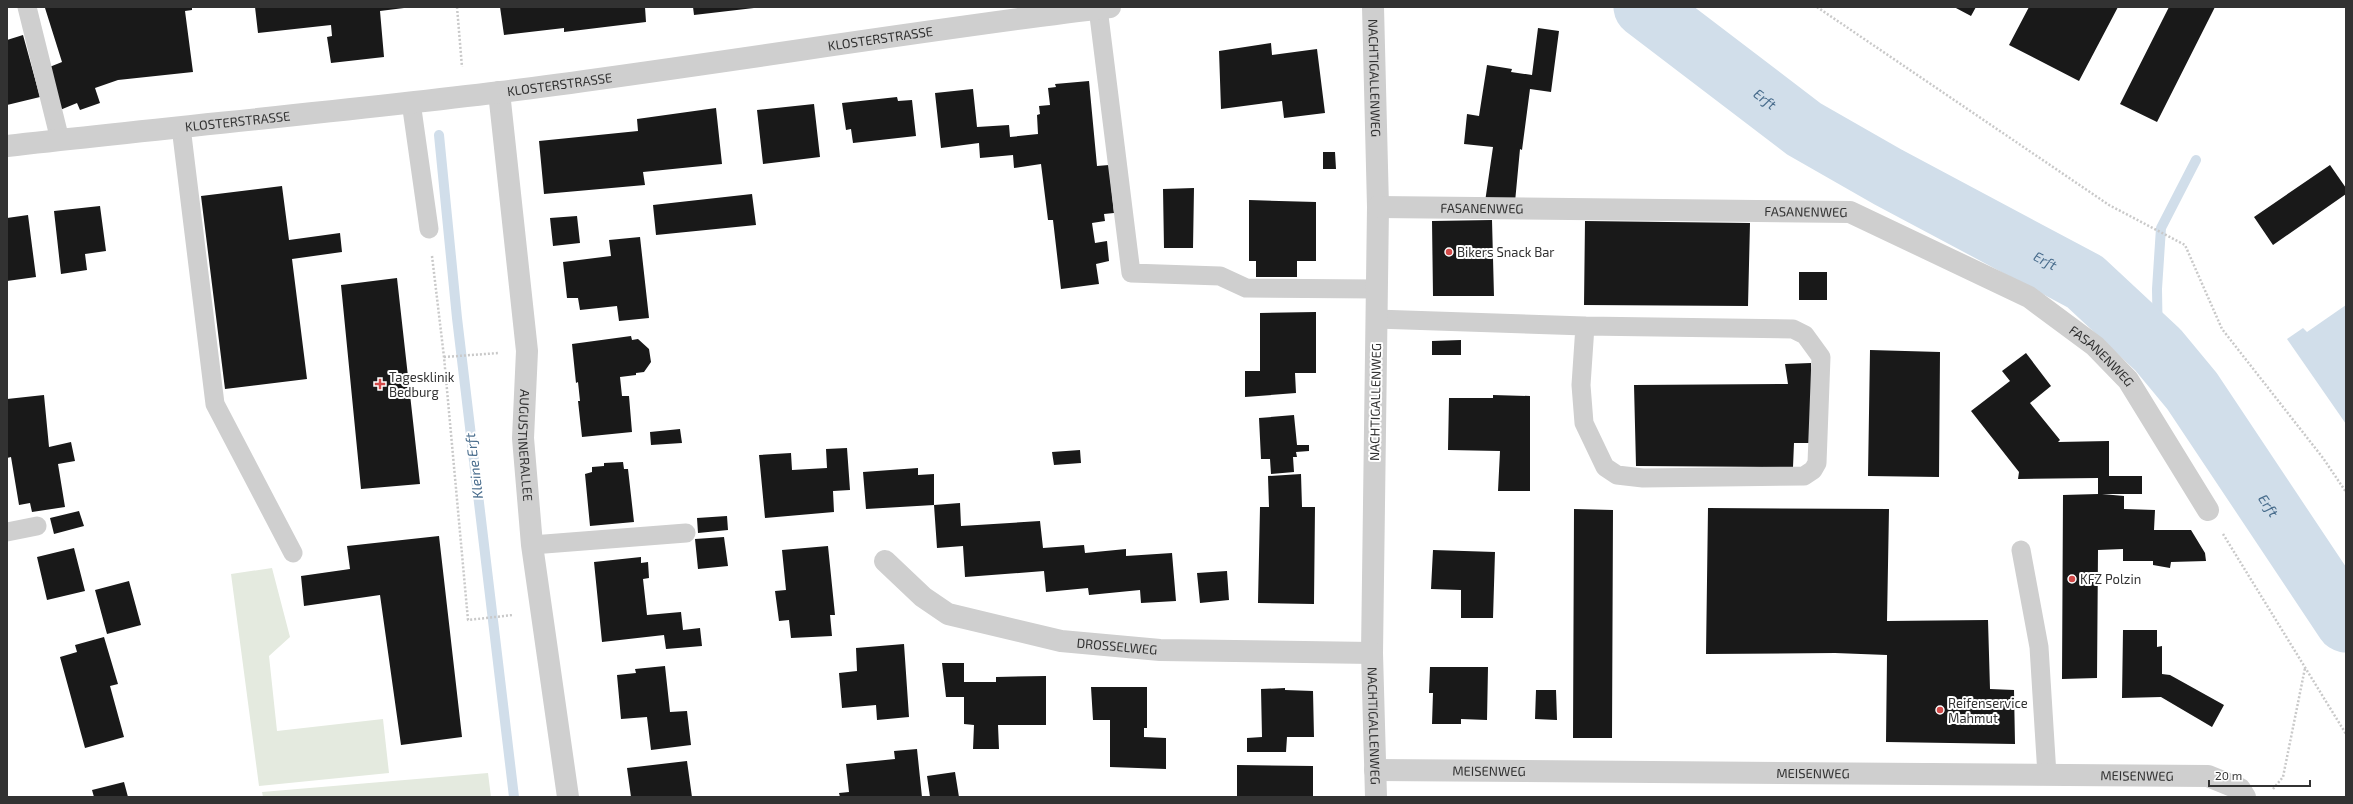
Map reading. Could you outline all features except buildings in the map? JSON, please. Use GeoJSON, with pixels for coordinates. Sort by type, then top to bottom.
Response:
{"type":"FeatureCollection","features":[{"type":"Feature","properties":{"kind":"street","name":"NACHTIGALLENWEG"},"geometry":{"type":"LineString","coordinates":[[1373,7],[1378,207],[1372,653],[1376,797]]}},
{"type":"Feature","properties":{"kind":"street","name":"KLOSTERSTRASSE"},"geometry":{"type":"LineString","coordinates":[[7,146],[499,92],[687,67],[877,37],[1104,8]]}},
{"type":"Feature","properties":{"kind":"street","name":"AUGUSTINERALLEE"},"geometry":{"type":"LineString","coordinates":[[499,92],[527,351],[523,438],[532,545],[568,797]]}},
{"type":"Feature","properties":{"kind":"street","name":"FASANENWEG"},"geometry":{"type":"LineString","coordinates":[[1378,207],[1850,212],[2029,297],[2095,346],[2128,380],[2208,510]]}},
{"type":"Feature","properties":{"kind":"street","name":"DROSSELWEG"},"geometry":{"type":"LineString","coordinates":[[885,561],[923,597],[948,614],[1062,641],[1160,650],[1372,653]]}},
{"type":"Feature","properties":{"kind":"street","name":"MEISENWEG"},"geometry":{"type":"LineString","coordinates":[[1375,770],[2208,776],[2240,789],[2245,797]]}},
{"type":"Feature","properties":{"kind":"lane"},"geometry":{"type":"LineString","coordinates":[[27,7],[60,140]]}},
{"type":"Feature","properties":{"kind":"lane"},"geometry":{"type":"LineString","coordinates":[[1104,8],[1131,273],[1220,276],[1246,288],[1376,289]]}},
{"type":"Feature","properties":{"kind":"lane"},"geometry":{"type":"LineString","coordinates":[[411,102],[429,229]]}},
{"type":"Feature","properties":{"kind":"lane"},"geometry":{"type":"LineString","coordinates":[[181,127],[215,404],[293,554]]}},
{"type":"Feature","properties":{"kind":"lane"},"geometry":{"type":"LineString","coordinates":[[1376,319],[1585,326],[1793,329],[1805,335],[1820,357],[1817,463],[1813,470],[1804,476],[1643,478],[1617,475],[1605,466],[1584,423],[1581,385],[1585,326]]}},
{"type":"Feature","properties":{"kind":"lane"},"geometry":{"type":"LineString","coordinates":[[7,532],[37,526]]}},
{"type":"Feature","properties":{"kind":"lane"},"geometry":{"type":"LineString","coordinates":[[532,545],[686,533]]}},
{"type":"Feature","properties":{"kind":"lane"},"geometry":{"type":"LineString","coordinates":[[2021,550],[2039,647],[2047,775]]}},
{"type":"Feature","properties":{"kind":"path"},"geometry":{"type":"LineString","coordinates":[[457,7],[463,95]]}},
{"type":"Feature","properties":{"kind":"path"},"geometry":{"type":"LineString","coordinates":[[1817,7],[2109,205],[2185,245],[2222,329],[2323,458],[2346,492]]}},
{"type":"Feature","properties":{"kind":"path"},"geometry":{"type":"LineString","coordinates":[[429,229],[444,356],[468,620],[510,616]]}},
{"type":"Feature","properties":{"kind":"path"},"geometry":{"type":"LineString","coordinates":[[444,356],[527,351]]}},
{"type":"Feature","properties":{"kind":"path"},"geometry":{"type":"LineString","coordinates":[[2208,510],[2346,734]]}},
{"type":"Feature","properties":{"kind":"path"},"geometry":{"type":"LineString","coordinates":[[2271,792],[2283,777],[2306,667]]}},
{"type":"Feature","properties":{"kind":"shaded area"},"geometry":{"type":"Polygon","coordinates":[[[2346,305],[2346,424],[2287,339],[2303,328],[2307,332],[2346,305]]]}},
{"type":"Feature","properties":{"kind":"shaded area"},"geometry":{"type":"Polygon","coordinates":[[[272,568],[290,637],[269,656],[277,731],[383,719],[389,773],[259,786],[231,574],[272,568]]]}},
{"type":"Feature","properties":{"kind":"shaded area"},"geometry":{"type":"Polygon","coordinates":[[[488,773],[491,797],[263,797],[262,792],[488,773]]]}},
{"type":"Feature","properties":{"kind":"waterway","name":"Erft"},"geometry":{"type":"LineString","coordinates":[[1644,7],[1804,129],[1888,177],[2085,282],[2158,350],[2192,391],[2346,622]]}},
{"type":"Feature","properties":{"kind":"waterway","name":"Kleine Erft"},"geometry":{"type":"LineString","coordinates":[[439,135],[457,318],[514,797]]}},
{"type":"Feature","properties":{"kind":"waterway"},"geometry":{"type":"LineString","coordinates":[[2158,350],[2157,289],[2161,228],[2196,160]]}},
{"type":"Feature","properties":{"kind":"place","name":"Bikers Snack Bar"},"geometry":{"type":"Point","coordinates":[1449,252]}},
{"type":"Feature","properties":{"kind":"place","name":"Tagesklinik Bedburg"},"geometry":{"type":"Point","coordinates":[380,384]}},
{"type":"Feature","properties":{"kind":"place","name":"KFZ Polzin"},"geometry":{"type":"Point","coordinates":[2072,579]}},
{"type":"Feature","properties":{"kind":"place","name":"Reifenservice Mahmut"},"geometry":{"type":"Point","coordinates":[1940,710]}}]}
